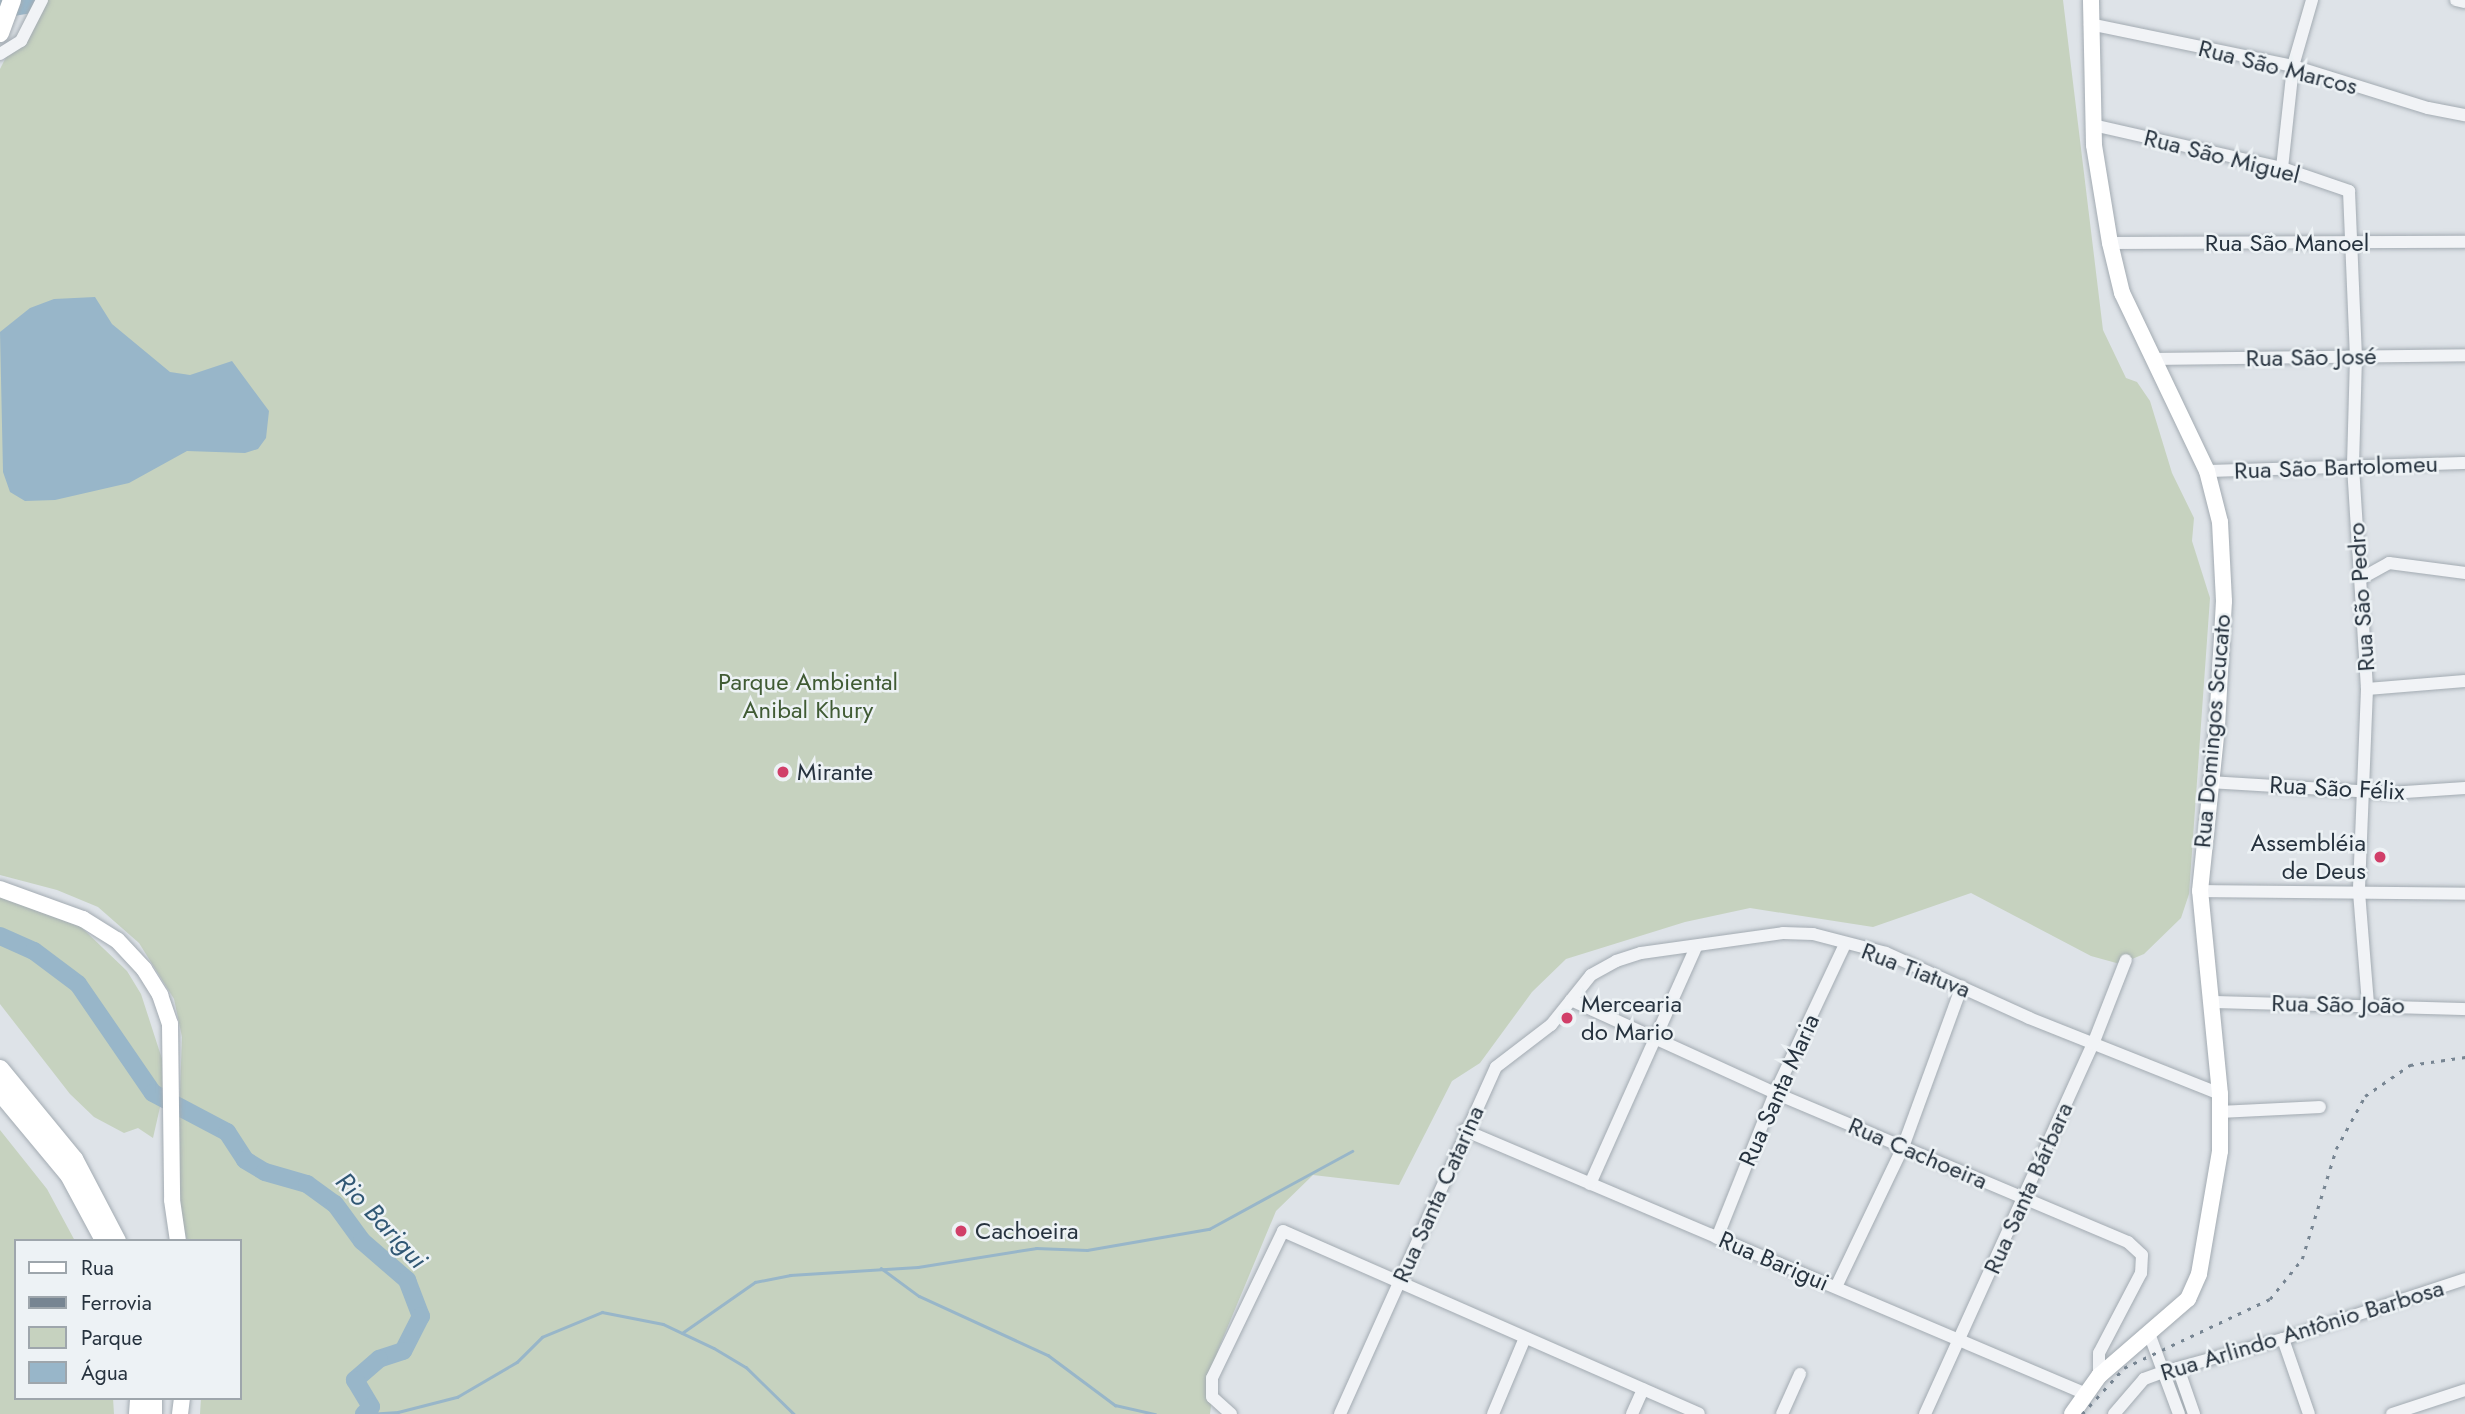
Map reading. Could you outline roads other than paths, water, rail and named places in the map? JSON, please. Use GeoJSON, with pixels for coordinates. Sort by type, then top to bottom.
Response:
{"type":"FeatureCollection","features":[{"type":"Feature","properties":{"kind":"main road"},"geometry":{"type":"LineString","coordinates":[[0,33],[12,0]]}},
{"type":"Feature","properties":{"kind":"main road","name":"Rua Domingos Scucato"},"geometry":{"type":"LineString","coordinates":[[2072,1414],[2084,1393],[2099,1376],[2150,1336],[2188,1299],[2199,1274],[2220,1151],[2220,1094],[2200,891],[2209,782],[2217,726],[2224,601],[2220,522],[2207,471],[2157,359],[2122,293],[2110,243],[2093,125],[2091,0]]}},
{"type":"Feature","properties":{"kind":"main road"},"geometry":{"type":"LineString","coordinates":[[0,889],[83,919],[117,940],[144,968],[170,1024],[173,1080],[169,1124],[178,1239]]}},
{"type":"Feature","properties":{"kind":"main road"},"geometry":{"type":"LineString","coordinates":[[0,1069],[74,1159],[116,1239]]}},
{"type":"Feature","properties":{"kind":"main road"},"geometry":{"type":"LineString","coordinates":[[0,1092],[69,1175],[103,1239]]}},
{"type":"Feature","properties":{"kind":"street"},"geometry":{"type":"LineString","coordinates":[[0,54],[21,41],[42,0]]}},
{"type":"Feature","properties":{"kind":"street"},"geometry":{"type":"LineString","coordinates":[[2282,168],[2293,66],[2312,0]]}},
{"type":"Feature","properties":{"kind":"street"},"geometry":{"type":"LineString","coordinates":[[2456,0],[2465,2]]}},
{"type":"Feature","properties":{"kind":"street","name":"Rua São Marcos"},"geometry":{"type":"LineString","coordinates":[[2090,24],[2293,66],[2428,108],[2465,115]]}},
{"type":"Feature","properties":{"kind":"street","name":"Rua São Miguel"},"geometry":{"type":"LineString","coordinates":[[2093,125],[2282,168],[2349,191]]}},
{"type":"Feature","properties":{"kind":"street","name":"Rua São Pedro"},"geometry":{"type":"LineString","coordinates":[[2349,191],[2356,357],[2353,466],[2367,689],[2360,892],[2368,1003]]}},
{"type":"Feature","properties":{"kind":"street","name":"Rua São Manoel"},"geometry":{"type":"LineString","coordinates":[[2110,243],[2465,242]]}},
{"type":"Feature","properties":{"kind":"street","name":"Rua São José"},"geometry":{"type":"LineString","coordinates":[[2157,359],[2465,355]]}},
{"type":"Feature","properties":{"kind":"street","name":"Rua São Bartolomeu"},"geometry":{"type":"LineString","coordinates":[[2207,471],[2465,463]]}},
{"type":"Feature","properties":{"kind":"street"},"geometry":{"type":"LineString","coordinates":[[2362,578],[2389,563],[2465,573]]}},
{"type":"Feature","properties":{"kind":"street"},"geometry":{"type":"LineString","coordinates":[[2367,689],[2465,681]]}},
{"type":"Feature","properties":{"kind":"street","name":"Rua São Félix"},"geometry":{"type":"LineString","coordinates":[[2209,782],[2365,789],[2390,793],[2465,788]]}},
{"type":"Feature","properties":{"kind":"street"},"geometry":{"type":"LineString","coordinates":[[2200,891],[2465,894]]}},
{"type":"Feature","properties":{"kind":"street","name":"Rua Tiatuva"},"geometry":{"type":"LineString","coordinates":[[1571,1000],[1591,975],[1616,961],[1641,953],[1783,933],[1813,933],[1845,944],[1886,953],[2093,1044],[2220,1094]]}},
{"type":"Feature","properties":{"kind":"street","name":"Rua Santa Maria"},"geometry":{"type":"LineString","coordinates":[[1717,1238],[1775,1093],[1845,944]]}},
{"type":"Feature","properties":{"kind":"street"},"geometry":{"type":"LineString","coordinates":[[1590,1185],[1654,1035],[1696,947]]}},
{"type":"Feature","properties":{"kind":"street","name":"Rua Santa Bárbara"},"geometry":{"type":"LineString","coordinates":[[1925,1414],[2093,1044],[2126,960]]}},
{"type":"Feature","properties":{"kind":"street"},"geometry":{"type":"LineString","coordinates":[[1836,1287],[1903,1147],[1962,986]]}},
{"type":"Feature","properties":{"kind":"street","name":"Rua Cachoeira"},"geometry":{"type":"LineString","coordinates":[[1571,1000],[1654,1035],[1775,1093],[2129,1242],[2142,1255],[2141,1273],[2099,1353],[2099,1376]]}},
{"type":"Feature","properties":{"kind":"street","name":"Rua Santa Catarina"},"geometry":{"type":"LineString","coordinates":[[1340,1414],[1464,1130],[1496,1067],[1551,1025],[1571,1000]]}},
{"type":"Feature","properties":{"kind":"street","name":"Rua São João"},"geometry":{"type":"LineString","coordinates":[[2212,1002],[2368,1003],[2465,1009]]}},
{"type":"Feature","properties":{"kind":"street"},"geometry":{"type":"LineString","coordinates":[[2220,1112],[2320,1107]]}},
{"type":"Feature","properties":{"kind":"street","name":"Rua Barigui"},"geometry":{"type":"LineString","coordinates":[[1464,1130],[2084,1393]]}},
{"type":"Feature","properties":{"kind":"street"},"geometry":{"type":"LineString","coordinates":[[1231,1414],[1212,1397],[1212,1378],[1283,1231],[1699,1414]]}},
{"type":"Feature","properties":{"kind":"street","name":"Rua Arlindo Antônio Barbosa"},"geometry":{"type":"LineString","coordinates":[[2114,1414],[2144,1379],[2163,1371],[2283,1339],[2465,1279]]}},
{"type":"Feature","properties":{"kind":"street"},"geometry":{"type":"LineString","coordinates":[[2150,1336],[2179,1414]]}},
{"type":"Feature","properties":{"kind":"street"},"geometry":{"type":"LineString","coordinates":[[1493,1414],[1525,1338]]}},
{"type":"Feature","properties":{"kind":"street"},"geometry":{"type":"LineString","coordinates":[[2283,1339],[2309,1414]]}},
{"type":"Feature","properties":{"kind":"street"},"geometry":{"type":"LineString","coordinates":[[2178,1368],[2194,1414]]}},
{"type":"Feature","properties":{"kind":"street"},"geometry":{"type":"LineString","coordinates":[[1782,1414],[1800,1374]]}},
{"type":"Feature","properties":{"kind":"street"},"geometry":{"type":"LineString","coordinates":[[1633,1414],[1643,1389]]}},
{"type":"Feature","properties":{"kind":"street"},"geometry":{"type":"LineString","coordinates":[[2392,1414],[2465,1390]]}},
{"type":"Feature","properties":{"kind":"water"},"geometry":{"type":"Polygon","coordinates":[[[95,297],[112,324],[170,372],[190,375],[232,361],[269,411],[266,438],[258,449],[245,453],[187,451],[129,483],[55,500],[25,501],[10,492],[3,472],[0,332],[30,308],[54,299],[95,297]]]}},
{"type":"Feature","properties":{"kind":"waterway","name":"Rio Barigui"},"geometry":{"type":"LineString","coordinates":[[0,9],[25,5],[28,0]]}},
{"type":"Feature","properties":{"kind":"waterway","name":"Rio Barigui"},"geometry":{"type":"LineString","coordinates":[[0,936],[34,951],[78,984],[153,1093],[227,1132],[245,1160],[265,1172],[307,1184],[335,1204],[362,1241],[407,1280],[421,1316],[403,1351],[379,1359],[355,1380],[371,1407],[364,1414]]}},
{"type":"Feature","properties":{"kind":"waterway"},"geometry":{"type":"LineString","coordinates":[[682,1333],[755,1282],[790,1275],[918,1267],[1036,1248],[1087,1250],[1209,1229],[1352,1151]]}},
{"type":"Feature","properties":{"kind":"waterway"},"geometry":{"type":"LineString","coordinates":[[881,1268],[919,1296],[1048,1355],[1115,1405],[1155,1414]]}},
{"type":"Feature","properties":{"kind":"waterway"},"geometry":{"type":"LineString","coordinates":[[368,1414],[398,1412],[457,1397],[517,1362],[542,1337],[602,1312],[663,1324],[714,1348],[746,1367],[794,1414]]}},
{"type":"Feature","properties":{"kind":"railway"},"geometry":{"type":"LineString","coordinates":[[2082,1414],[2124,1368],[2270,1299],[2302,1259],[2336,1149],[2365,1096],[2410,1065],[2465,1057]]}},
{"type":"Feature","properties":{"kind":"place","name":"Mirante"},"geometry":{"type":"Point","coordinates":[783,772]}},
{"type":"Feature","properties":{"kind":"place","name":"Assembléia de Deus"},"geometry":{"type":"Point","coordinates":[2380,857]}},
{"type":"Feature","properties":{"kind":"place","name":"Mercearia do Mario"},"geometry":{"type":"Point","coordinates":[1567,1018]}},
{"type":"Feature","properties":{"kind":"place","name":"Cachoeira"},"geometry":{"type":"Point","coordinates":[961,1231]}},
{"type":"Feature","properties":{"kind":"park label","name":"Parque Ambiental Anibal Khury"},"geometry":{"type":"Point","coordinates":[808,696]}}]}
